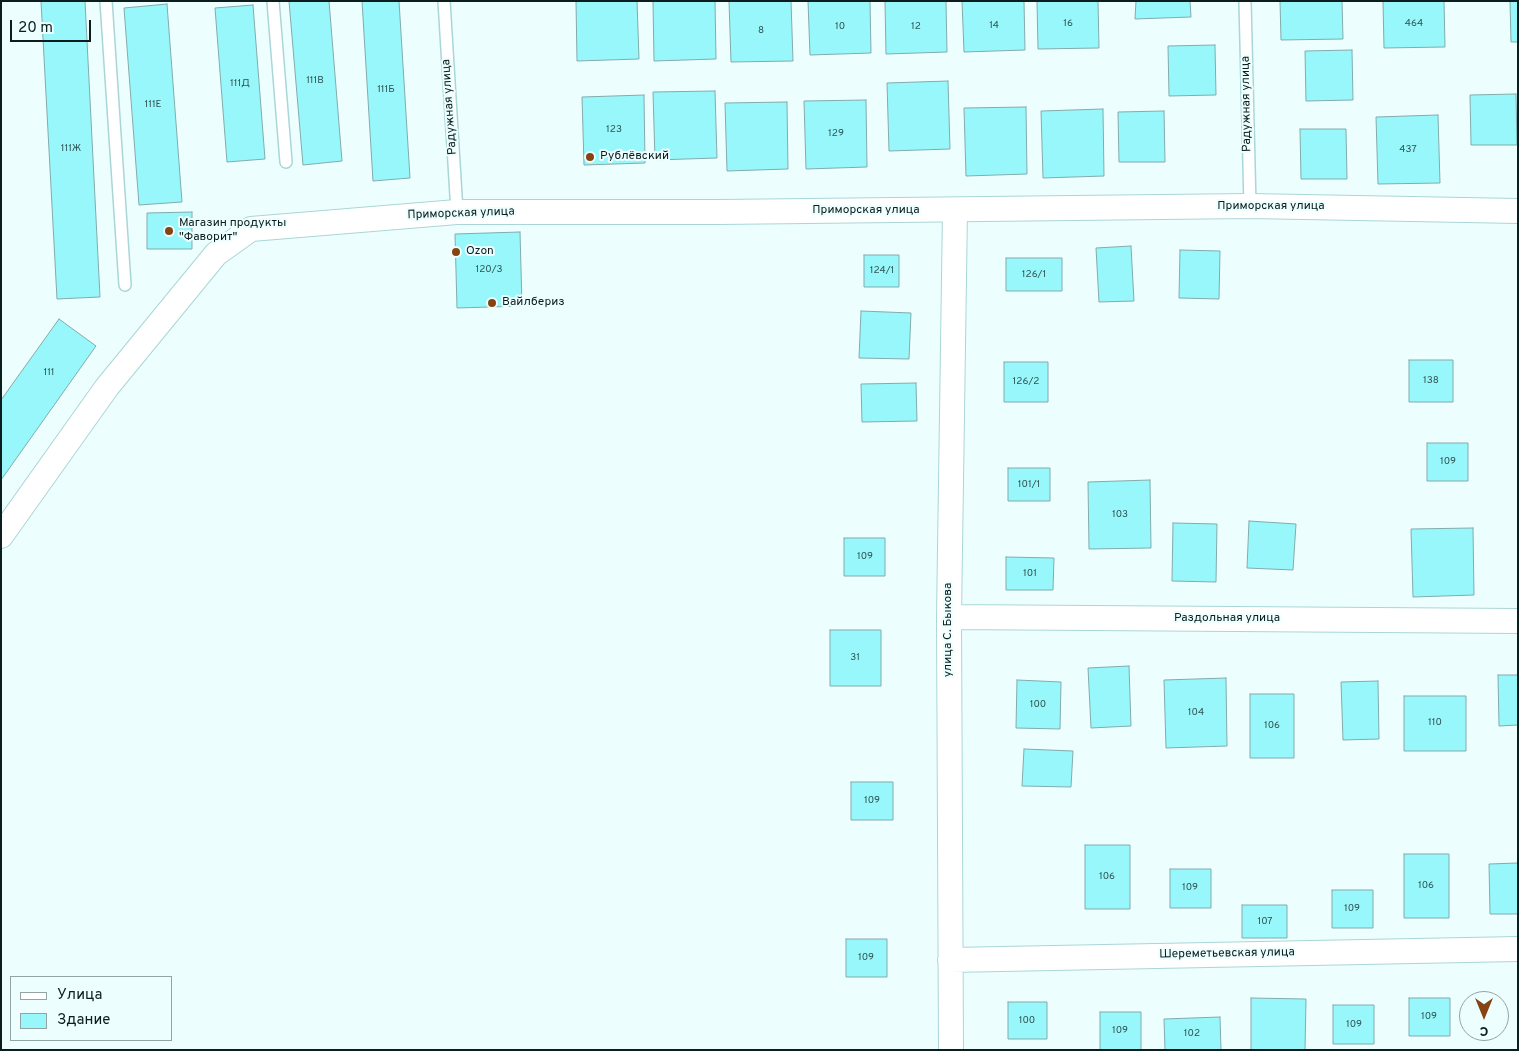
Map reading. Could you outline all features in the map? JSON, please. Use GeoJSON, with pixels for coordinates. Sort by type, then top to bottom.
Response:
{"type":"FeatureCollection","features":[{"type":"Feature","properties":{"kind":"street","name":"Приморская улица"},"geometry":{"type":"LineString","coordinates":[[1,536],[113,380],[216,254],[251,229],[458,212],[955,210],[1250,206],[1518,211]]}},
{"type":"Feature","properties":{"kind":"street","name":"улица С. Быкова"},"geometry":{"type":"LineString","coordinates":[[951,1050],[949,617],[955,210]]}},
{"type":"Feature","properties":{"kind":"street","name":"Раздольная улица"},"geometry":{"type":"LineString","coordinates":[[949,617],[1512,621]]}},
{"type":"Feature","properties":{"kind":"street","name":"Шереметьевская улица"},"geometry":{"type":"LineString","coordinates":[[950,960],[1510,949]]}},
{"type":"Feature","properties":{"kind":"lane"},"geometry":{"type":"LineString","coordinates":[[106,1],[126,285]]}},
{"type":"Feature","properties":{"kind":"lane"},"geometry":{"type":"LineString","coordinates":[[273,1],[286,162]]}},
{"type":"Feature","properties":{"kind":"lane","name":"Радужная улица"},"geometry":{"type":"LineString","coordinates":[[444,1],[458,212]]}},
{"type":"Feature","properties":{"kind":"lane","name":"Радужная улица"},"geometry":{"type":"LineString","coordinates":[[1245,1],[1250,206]]}},
{"type":"Feature","properties":{"kind":"building"},"geometry":{"type":"Polygon","coordinates":[[[41,1],[85,1],[100,297],[57,299],[41,1]]]}},
{"type":"Feature","properties":{"kind":"building"},"geometry":{"type":"Polygon","coordinates":[[[289,1],[329,1],[342,161],[303,165],[289,1]]]}},
{"type":"Feature","properties":{"kind":"building"},"geometry":{"type":"Polygon","coordinates":[[[362,1],[399,1],[410,178],[373,181],[362,1]]]}},
{"type":"Feature","properties":{"kind":"building"},"geometry":{"type":"Polygon","coordinates":[[[576,1],[637,1],[639,59],[577,61],[576,1]]]}},
{"type":"Feature","properties":{"kind":"building"},"geometry":{"type":"Polygon","coordinates":[[[653,1],[715,1],[716,59],[654,61],[653,1]]]}},
{"type":"Feature","properties":{"kind":"building"},"geometry":{"type":"Polygon","coordinates":[[[729,1],[791,1],[793,61],[731,62],[729,1]]]}},
{"type":"Feature","properties":{"kind":"building"},"geometry":{"type":"Polygon","coordinates":[[[808,1],[870,1],[871,53],[810,55],[808,1]]]}},
{"type":"Feature","properties":{"kind":"building"},"geometry":{"type":"Polygon","coordinates":[[[885,1],[946,1],[947,52],[886,54],[885,1]]]}},
{"type":"Feature","properties":{"kind":"building"},"geometry":{"type":"Polygon","coordinates":[[[962,1],[1024,1],[1025,50],[964,52],[962,1]]]}},
{"type":"Feature","properties":{"kind":"building"},"geometry":{"type":"Polygon","coordinates":[[[1037,1],[1098,1],[1099,48],[1038,49],[1037,1]]]}},
{"type":"Feature","properties":{"kind":"building"},"geometry":{"type":"Polygon","coordinates":[[[1136,1],[1190,1],[1191,17],[1135,19],[1136,1]]]}},
{"type":"Feature","properties":{"kind":"building"},"geometry":{"type":"Polygon","coordinates":[[[1280,1],[1342,1],[1343,39],[1281,40],[1280,1]]]}},
{"type":"Feature","properties":{"kind":"building"},"geometry":{"type":"Polygon","coordinates":[[[1383,1],[1444,1],[1445,47],[1384,48],[1383,1]]]}},
{"type":"Feature","properties":{"kind":"building"},"geometry":{"type":"Polygon","coordinates":[[[1510,1],[1518,1],[1518,42],[1511,42],[1510,1]]]}},
{"type":"Feature","properties":{"kind":"building"},"geometry":{"type":"Polygon","coordinates":[[[167,4],[182,202],[139,205],[124,8],[167,4]]]}},
{"type":"Feature","properties":{"kind":"building"},"geometry":{"type":"Polygon","coordinates":[[[253,5],[265,159],[227,162],[215,8],[253,5]]]}},
{"type":"Feature","properties":{"kind":"building"},"geometry":{"type":"Polygon","coordinates":[[[1215,45],[1216,95],[1169,96],[1168,46],[1215,45]]]}},
{"type":"Feature","properties":{"kind":"building"},"geometry":{"type":"Polygon","coordinates":[[[1352,50],[1353,100],[1306,101],[1305,51],[1352,50]]]}},
{"type":"Feature","properties":{"kind":"building"},"geometry":{"type":"Polygon","coordinates":[[[948,81],[950,149],[889,151],[887,83],[948,81]]]}},
{"type":"Feature","properties":{"kind":"building"},"geometry":{"type":"Polygon","coordinates":[[[715,91],[717,158],[655,160],[653,92],[715,91]]]}},
{"type":"Feature","properties":{"kind":"building"},"geometry":{"type":"Polygon","coordinates":[[[1516,94],[1517,145],[1471,145],[1470,95],[1516,94]]]}},
{"type":"Feature","properties":{"kind":"building"},"geometry":{"type":"Polygon","coordinates":[[[644,95],[645,163],[584,165],[582,97],[644,95]]]}},
{"type":"Feature","properties":{"kind":"building"},"geometry":{"type":"Polygon","coordinates":[[[866,100],[867,167],[806,169],[804,101],[866,100]]]}},
{"type":"Feature","properties":{"kind":"building"},"geometry":{"type":"Polygon","coordinates":[[[787,102],[788,169],[727,171],[725,103],[787,102]]]}},
{"type":"Feature","properties":{"kind":"building"},"geometry":{"type":"Polygon","coordinates":[[[1026,107],[1027,174],[966,176],[964,108],[1026,107]]]}},
{"type":"Feature","properties":{"kind":"building"},"geometry":{"type":"Polygon","coordinates":[[[1103,109],[1104,176],[1043,178],[1041,111],[1103,109]]]}},
{"type":"Feature","properties":{"kind":"building"},"geometry":{"type":"Polygon","coordinates":[[[1164,111],[1165,162],[1119,162],[1118,112],[1164,111]]]}},
{"type":"Feature","properties":{"kind":"building"},"geometry":{"type":"Polygon","coordinates":[[[1438,115],[1440,183],[1378,184],[1376,117],[1438,115]]]}},
{"type":"Feature","properties":{"kind":"building"},"geometry":{"type":"Polygon","coordinates":[[[1300,129],[1346,129],[1347,179],[1301,179],[1300,129]]]}},
{"type":"Feature","properties":{"kind":"building","name":"Магазин продукты \"Фаворит\""},"geometry":{"type":"Polygon","coordinates":[[[192,212],[192,249],[147,249],[147,213],[192,212]]]}},
{"type":"Feature","properties":{"kind":"building"},"geometry":{"type":"Polygon","coordinates":[[[520,232],[522,306],[457,308],[455,234],[520,232]]]}},
{"type":"Feature","properties":{"kind":"building"},"geometry":{"type":"Polygon","coordinates":[[[1131,246],[1134,301],[1099,302],[1096,248],[1131,246]]]}},
{"type":"Feature","properties":{"kind":"building"},"geometry":{"type":"Polygon","coordinates":[[[1180,250],[1220,251],[1219,299],[1179,298],[1180,250]]]}},
{"type":"Feature","properties":{"kind":"building"},"geometry":{"type":"Polygon","coordinates":[[[864,255],[899,255],[899,287],[864,287],[864,255]]]}},
{"type":"Feature","properties":{"kind":"building"},"geometry":{"type":"Polygon","coordinates":[[[1006,258],[1062,258],[1062,291],[1006,291],[1006,258]]]}},
{"type":"Feature","properties":{"kind":"building"},"geometry":{"type":"Polygon","coordinates":[[[861,311],[911,313],[909,359],[859,358],[861,311]]]}},
{"type":"Feature","properties":{"kind":"building"},"geometry":{"type":"Polygon","coordinates":[[[59,319],[96,346],[1,480],[1,400],[59,319]]]}},
{"type":"Feature","properties":{"kind":"building"},"geometry":{"type":"Polygon","coordinates":[[[1409,360],[1453,360],[1453,402],[1409,402],[1409,360]]]}},
{"type":"Feature","properties":{"kind":"building"},"geometry":{"type":"Polygon","coordinates":[[[1004,362],[1048,362],[1048,402],[1004,402],[1004,362]]]}},
{"type":"Feature","properties":{"kind":"building"},"geometry":{"type":"Polygon","coordinates":[[[916,383],[917,421],[862,422],[861,384],[916,383]]]}},
{"type":"Feature","properties":{"kind":"building"},"geometry":{"type":"Polygon","coordinates":[[[1427,443],[1468,443],[1468,481],[1427,481],[1427,443]]]}},
{"type":"Feature","properties":{"kind":"building"},"geometry":{"type":"Polygon","coordinates":[[[1008,468],[1050,468],[1050,501],[1008,501],[1008,468]]]}},
{"type":"Feature","properties":{"kind":"building"},"geometry":{"type":"Polygon","coordinates":[[[1150,480],[1151,548],[1089,549],[1088,482],[1150,480]]]}},
{"type":"Feature","properties":{"kind":"building"},"geometry":{"type":"Polygon","coordinates":[[[1249,521],[1296,524],[1293,570],[1247,568],[1249,521]]]}},
{"type":"Feature","properties":{"kind":"building"},"geometry":{"type":"Polygon","coordinates":[[[1173,523],[1217,524],[1216,582],[1172,581],[1173,523]]]}},
{"type":"Feature","properties":{"kind":"building"},"geometry":{"type":"Polygon","coordinates":[[[1473,528],[1474,595],[1413,597],[1411,529],[1473,528]]]}},
{"type":"Feature","properties":{"kind":"building"},"geometry":{"type":"Polygon","coordinates":[[[844,538],[885,538],[885,576],[844,576],[844,538]]]}},
{"type":"Feature","properties":{"kind":"building"},"geometry":{"type":"Polygon","coordinates":[[[1006,557],[1054,558],[1053,590],[1006,590],[1006,557]]]}},
{"type":"Feature","properties":{"kind":"building"},"geometry":{"type":"Polygon","coordinates":[[[830,630],[881,630],[881,686],[830,686],[830,630]]]}},
{"type":"Feature","properties":{"kind":"building"},"geometry":{"type":"Polygon","coordinates":[[[1129,666],[1131,726],[1091,728],[1088,668],[1129,666]]]}},
{"type":"Feature","properties":{"kind":"building"},"geometry":{"type":"Polygon","coordinates":[[[1498,675],[1518,675],[1518,725],[1499,726],[1498,675]]]}},
{"type":"Feature","properties":{"kind":"building"},"geometry":{"type":"Polygon","coordinates":[[[1226,678],[1227,746],[1166,748],[1164,680],[1226,678]]]}},
{"type":"Feature","properties":{"kind":"building"},"geometry":{"type":"Polygon","coordinates":[[[1017,680],[1061,682],[1060,729],[1016,728],[1017,680]]]}},
{"type":"Feature","properties":{"kind":"building"},"geometry":{"type":"Polygon","coordinates":[[[1378,681],[1379,739],[1343,740],[1341,682],[1378,681]]]}},
{"type":"Feature","properties":{"kind":"building"},"geometry":{"type":"Polygon","coordinates":[[[1250,694],[1294,694],[1294,758],[1250,758],[1250,694]]]}},
{"type":"Feature","properties":{"kind":"building"},"geometry":{"type":"Polygon","coordinates":[[[1404,696],[1466,696],[1466,751],[1404,751],[1404,696]]]}},
{"type":"Feature","properties":{"kind":"building"},"geometry":{"type":"Polygon","coordinates":[[[1024,749],[1073,751],[1071,787],[1022,786],[1024,749]]]}},
{"type":"Feature","properties":{"kind":"building"},"geometry":{"type":"Polygon","coordinates":[[[851,782],[893,782],[893,820],[851,820],[851,782]]]}},
{"type":"Feature","properties":{"kind":"building"},"geometry":{"type":"Polygon","coordinates":[[[1085,845],[1130,845],[1130,909],[1085,909],[1085,845]]]}},
{"type":"Feature","properties":{"kind":"building"},"geometry":{"type":"Polygon","coordinates":[[[1404,854],[1449,854],[1449,918],[1404,918],[1404,854]]]}},
{"type":"Feature","properties":{"kind":"building"},"geometry":{"type":"Polygon","coordinates":[[[1518,863],[1518,914],[1490,914],[1489,864],[1518,863]]]}},
{"type":"Feature","properties":{"kind":"building"},"geometry":{"type":"Polygon","coordinates":[[[1170,869],[1211,869],[1211,908],[1170,908],[1170,869]]]}},
{"type":"Feature","properties":{"kind":"building"},"geometry":{"type":"Polygon","coordinates":[[[1332,890],[1373,890],[1373,928],[1332,928],[1332,890]]]}},
{"type":"Feature","properties":{"kind":"building"},"geometry":{"type":"Polygon","coordinates":[[[1242,905],[1287,905],[1287,938],[1242,938],[1242,905]]]}},
{"type":"Feature","properties":{"kind":"building"},"geometry":{"type":"Polygon","coordinates":[[[846,939],[887,939],[887,977],[846,977],[846,939]]]}},
{"type":"Feature","properties":{"kind":"building"},"geometry":{"type":"Polygon","coordinates":[[[1251,998],[1306,999],[1305,1050],[1251,1050],[1251,998]]]}},
{"type":"Feature","properties":{"kind":"building"},"geometry":{"type":"Polygon","coordinates":[[[1409,998],[1450,998],[1450,1036],[1409,1036],[1409,998]]]}},
{"type":"Feature","properties":{"kind":"building"},"geometry":{"type":"Polygon","coordinates":[[[1008,1002],[1047,1002],[1047,1039],[1008,1039],[1008,1002]]]}},
{"type":"Feature","properties":{"kind":"building"},"geometry":{"type":"Polygon","coordinates":[[[1333,1005],[1374,1005],[1374,1044],[1333,1044],[1333,1005]]]}},
{"type":"Feature","properties":{"kind":"building"},"geometry":{"type":"Polygon","coordinates":[[[1100,1012],[1141,1012],[1141,1050],[1100,1050],[1100,1012]]]}},
{"type":"Feature","properties":{"kind":"building"},"geometry":{"type":"Polygon","coordinates":[[[1220,1017],[1221,1050],[1165,1050],[1164,1019],[1220,1017]]]}},
{"type":"Feature","properties":{"kind":"place","name":"Рублёвский"},"geometry":{"type":"Point","coordinates":[590,157]}},
{"type":"Feature","properties":{"kind":"place","name":"Магазин продукты \"Фаворит\""},"geometry":{"type":"Point","coordinates":[169,231]}},
{"type":"Feature","properties":{"kind":"place","name":"Ozon"},"geometry":{"type":"Point","coordinates":[456,252]}},
{"type":"Feature","properties":{"kind":"place","name":"Вайлбериз"},"geometry":{"type":"Point","coordinates":[492,303]}}]}
